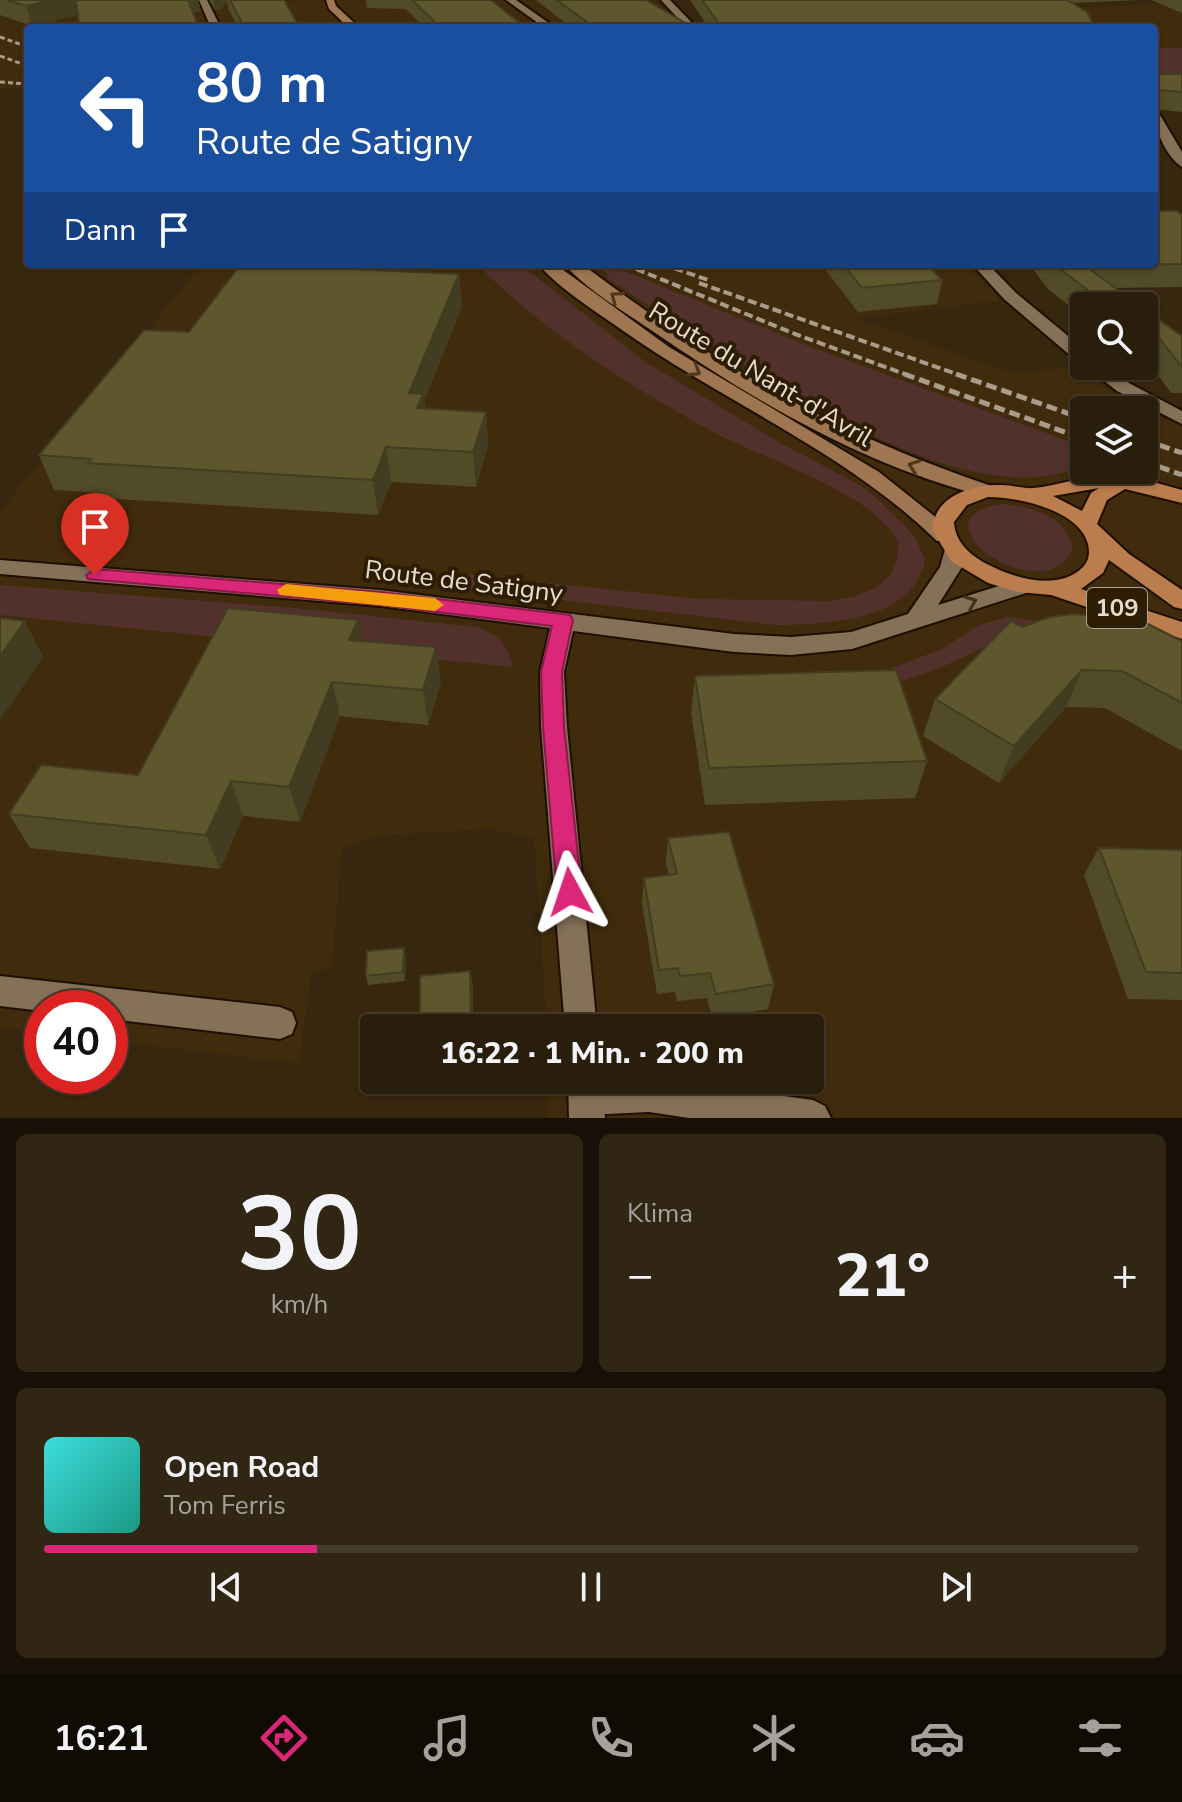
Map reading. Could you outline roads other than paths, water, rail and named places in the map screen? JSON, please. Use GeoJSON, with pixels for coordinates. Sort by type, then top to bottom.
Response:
{"type":"FeatureCollection","features":[{"type":"Feature","properties":{"kind":"main road"},"geometry":{"type":"LineString","coordinates":[[330,0],[332,7],[351,24]]}},
{"type":"Feature","properties":{"kind":"main road"},"geometry":{"type":"LineString","coordinates":[[316,2],[335,24]]}},
{"type":"Feature","properties":{"kind":"main road","name":"Route du Nant-d'Avril"},"geometry":{"type":"LineString","coordinates":[[551,268],[611,314],[685,364],[876,476],[925,515],[949,543]]}},
{"type":"Feature","properties":{"kind":"main road","name":"Route du Nant-d'Avril"},"geometry":{"type":"LineString","coordinates":[[578,268],[661,328],[803,414],[888,456],[988,491]]}},
{"type":"Feature","properties":{"kind":"main road"},"geometry":{"type":"LineString","coordinates":[[1032,495],[1078,484]]}},
{"type":"Feature","properties":{"kind":"main road"},"geometry":{"type":"LineString","coordinates":[[1090,531],[1098,497],[1119,484],[1156,489],[1182,497]]}},
{"type":"Feature","properties":{"kind":"main road"},"geometry":{"type":"LineString","coordinates":[[988,491],[1032,495],[1061,507],[1090,531],[1100,550],[1094,570],[1081,580],[1051,587],[1024,586],[983,573],[949,543],[943,523],[951,506],[971,495],[988,491]]}},
{"type":"Feature","properties":{"kind":"main road","name":"109"},"geometry":{"type":"LineString","coordinates":[[1090,531],[1133,569],[1182,601]]}},
{"type":"Feature","properties":{"kind":"main road","name":"109"},"geometry":{"type":"LineString","coordinates":[[1051,587],[1182,631]]}},
{"type":"Feature","properties":{"kind":"street"},"geometry":{"type":"LineString","coordinates":[[203,0],[214,24]]}},
{"type":"Feature","properties":{"kind":"street"},"geometry":{"type":"LineString","coordinates":[[510,0],[545,24]]}},
{"type":"Feature","properties":{"kind":"street"},"geometry":{"type":"LineString","coordinates":[[665,0],[688,24]]}},
{"type":"Feature","properties":{"kind":"street"},"geometry":{"type":"LineString","coordinates":[[1158,122],[1182,163]]}},
{"type":"Feature","properties":{"kind":"street"},"geometry":{"type":"LineString","coordinates":[[984,268],[1010,296],[1070,346]]}},
{"type":"Feature","properties":{"kind":"street"},"geometry":{"type":"LineString","coordinates":[[1113,380],[1182,418]]}},
{"type":"Feature","properties":{"kind":"street"},"geometry":{"type":"LineString","coordinates":[[917,619],[951,567],[949,543]]}},
{"type":"Feature","properties":{"kind":"street","name":"Route de Satigny"},"geometry":{"type":"LineString","coordinates":[[0,567],[380,598],[734,643],[791,646],[863,638],[1024,586]]}},
{"type":"Feature","properties":{"kind":"street"},"geometry":{"type":"LineString","coordinates":[[563,620],[552,672],[554,727],[580,1014]]}},
{"type":"Feature","properties":{"kind":"street"},"geometry":{"type":"LineString","coordinates":[[0,991],[280,1023]]}},
{"type":"Feature","properties":{"kind":"street"},"geometry":{"type":"LineString","coordinates":[[586,1099],[649,1095],[813,1118]]}},
{"type":"Feature","properties":{"kind":"railway"},"geometry":{"type":"LineString","coordinates":[[0,37],[24,46]]}},
{"type":"Feature","properties":{"kind":"railway"},"geometry":{"type":"LineString","coordinates":[[0,56],[24,65]]}},
{"type":"Feature","properties":{"kind":"railway"},"geometry":{"type":"LineString","coordinates":[[0,82],[24,84]]}},
{"type":"Feature","properties":{"kind":"railway"},"geometry":{"type":"LineString","coordinates":[[634,268],[795,334],[910,376]]}},
{"type":"Feature","properties":{"kind":"railway"},"geometry":{"type":"LineString","coordinates":[[674,268],[711,281]]}},
{"type":"Feature","properties":{"kind":"railway"},"geometry":{"type":"LineString","coordinates":[[699,283],[962,376]]}},
{"type":"Feature","properties":{"kind":"railway"},"geometry":{"type":"LineString","coordinates":[[904,374],[1070,434]]}},
{"type":"Feature","properties":{"kind":"railway"},"geometry":{"type":"LineString","coordinates":[[956,374],[1070,414]]}},
{"type":"Feature","properties":{"kind":"railway"},"geometry":{"type":"LineString","coordinates":[[1158,445],[1182,453]]}},
{"type":"Feature","properties":{"kind":"railway"},"geometry":{"type":"LineString","coordinates":[[1158,466],[1182,475]]}}]}
